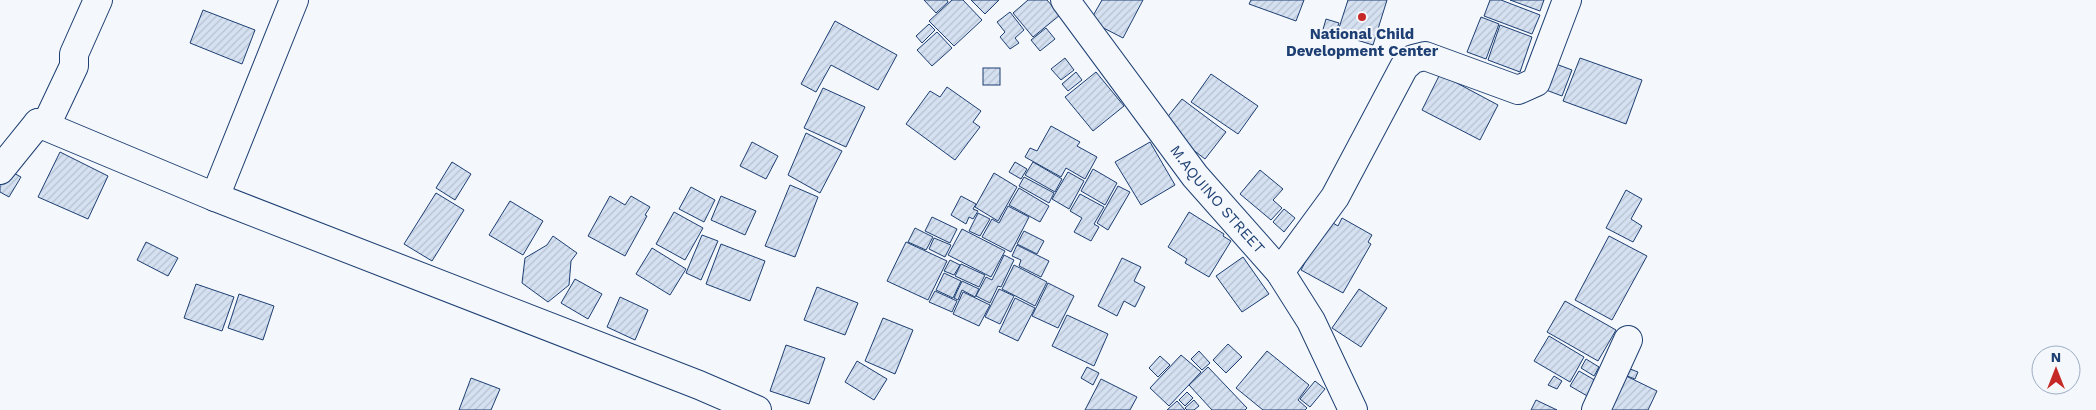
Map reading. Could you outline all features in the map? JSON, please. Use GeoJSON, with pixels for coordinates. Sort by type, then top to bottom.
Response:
{"type":"FeatureCollection","features":[{"type":"Feature","properties":{"kind":"street"},"geometry":{"type":"LineString","coordinates":[[0,170],[38,124],[47,123],[65,89],[74,66],[74,54],[98,0]]}},
{"type":"Feature","properties":{"kind":"street"},"geometry":{"type":"LineString","coordinates":[[215,197],[294,0]]}},
{"type":"Feature","properties":{"kind":"street","name":"M.AQUINO STREET"},"geometry":{"type":"LineString","coordinates":[[1065,0],[1195,176],[1280,272],[1311,321],[1353,410]]}},
{"type":"Feature","properties":{"kind":"street"},"geometry":{"type":"LineString","coordinates":[[1280,272],[1335,197],[1404,67],[1413,59],[1425,56],[1518,90],[1536,82],[1567,0]]}},
{"type":"Feature","properties":{"kind":"street"},"geometry":{"type":"LineString","coordinates":[[38,124],[215,197],[681,378],[757,410]]}},
{"type":"Feature","properties":{"kind":"street"},"geometry":{"type":"LineString","coordinates":[[1596,410],[1628,340]]}},
{"type":"Feature","properties":{"kind":"building"},"geometry":{"type":"Polygon","coordinates":[[[924,0],[947,0],[948,2],[936,13],[924,0]]]}},
{"type":"Feature","properties":{"kind":"building"},"geometry":{"type":"Polygon","coordinates":[[[952,0],[963,0],[982,20],[954,46],[929,21],[952,0]]]}},
{"type":"Feature","properties":{"kind":"building"},"geometry":{"type":"Polygon","coordinates":[[[971,0],[999,0],[985,14],[971,0]]]}},
{"type":"Feature","properties":{"kind":"building"},"geometry":{"type":"Polygon","coordinates":[[[1028,0],[1047,0],[1060,15],[1033,37],[1013,13],[1028,0]]]}},
{"type":"Feature","properties":{"kind":"building"},"geometry":{"type":"Polygon","coordinates":[[[1102,0],[1143,0],[1123,38],[1090,21],[1102,0]]]}},
{"type":"Feature","properties":{"kind":"building"},"geometry":{"type":"Polygon","coordinates":[[[1251,0],[1304,0],[1296,21],[1249,4],[1251,0]]]}},
{"type":"Feature","properties":{"kind":"building","name":"National Child Development Center"},"geometry":{"type":"Polygon","coordinates":[[[1348,0],[1387,0],[1373,45],[1337,34],[1348,0]]]}},
{"type":"Feature","properties":{"kind":"building"},"geometry":{"type":"Polygon","coordinates":[[[1490,0],[1501,0],[1540,15],[1532,34],[1484,16],[1490,0]]]}},
{"type":"Feature","properties":{"kind":"building"},"geometry":{"type":"Polygon","coordinates":[[[1510,0],[1544,0],[1540,11],[1510,0]]]}},
{"type":"Feature","properties":{"kind":"building"},"geometry":{"type":"Polygon","coordinates":[[[203,10],[255,30],[242,64],[190,43],[203,10]]]}},
{"type":"Feature","properties":{"kind":"building"},"geometry":{"type":"Polygon","coordinates":[[[1010,12],[1024,30],[1015,38],[1019,43],[1010,49],[1000,37],[1005,32],[997,22],[1010,12]]]}},
{"type":"Feature","properties":{"kind":"building"},"geometry":{"type":"Polygon","coordinates":[[[1481,17],[1499,24],[1486,59],[1467,52],[1481,17]]]}},
{"type":"Feature","properties":{"kind":"building"},"geometry":{"type":"Polygon","coordinates":[[[1326,19],[1339,23],[1334,36],[1322,33],[1326,19]]]}},
{"type":"Feature","properties":{"kind":"building"},"geometry":{"type":"Polygon","coordinates":[[[835,21],[897,55],[878,90],[831,65],[816,92],[801,84],[835,21]]]}},
{"type":"Feature","properties":{"kind":"building"},"geometry":{"type":"Polygon","coordinates":[[[929,24],[935,30],[922,43],[916,36],[929,24]]]}},
{"type":"Feature","properties":{"kind":"building"},"geometry":{"type":"Polygon","coordinates":[[[1500,25],[1532,37],[1520,72],[1488,60],[1500,25]]]}},
{"type":"Feature","properties":{"kind":"building"},"geometry":{"type":"Polygon","coordinates":[[[1046,28],[1055,39],[1040,51],[1031,40],[1046,28]]]}},
{"type":"Feature","properties":{"kind":"building"},"geometry":{"type":"Polygon","coordinates":[[[937,32],[952,48],[932,66],[917,50],[937,32]]]}},
{"type":"Feature","properties":{"kind":"building"},"geometry":{"type":"Polygon","coordinates":[[[1065,58],[1074,70],[1061,80],[1051,69],[1065,58]]]}},
{"type":"Feature","properties":{"kind":"building"},"geometry":{"type":"Polygon","coordinates":[[[1580,58],[1642,80],[1626,124],[1563,101],[1580,58]]]}},
{"type":"Feature","properties":{"kind":"building"},"geometry":{"type":"Polygon","coordinates":[[[1556,64],[1572,70],[1562,96],[1546,90],[1556,64]]]}},
{"type":"Feature","properties":{"kind":"building"},"geometry":{"type":"Polygon","coordinates":[[[983,68],[1000,68],[1000,85],[983,85],[983,68]]]}},
{"type":"Feature","properties":{"kind":"building"},"geometry":{"type":"Polygon","coordinates":[[[1076,72],[1082,80],[1068,91],[1062,84],[1076,72]]]}},
{"type":"Feature","properties":{"kind":"building"},"geometry":{"type":"Polygon","coordinates":[[[1096,72],[1124,106],[1093,131],[1065,97],[1096,72]]]}},
{"type":"Feature","properties":{"kind":"building"},"geometry":{"type":"Polygon","coordinates":[[[1211,74],[1258,106],[1238,134],[1191,102],[1211,74]]]}},
{"type":"Feature","properties":{"kind":"building"},"geometry":{"type":"Polygon","coordinates":[[[1440,74],[1498,105],[1480,140],[1422,110],[1440,74]]]}},
{"type":"Feature","properties":{"kind":"building"},"geometry":{"type":"Polygon","coordinates":[[[947,87],[981,111],[973,122],[980,127],[955,160],[906,124],[930,91],[940,97],[947,87]]]}},
{"type":"Feature","properties":{"kind":"building"},"geometry":{"type":"Polygon","coordinates":[[[823,88],[865,107],[846,147],[804,128],[823,88]]]}},
{"type":"Feature","properties":{"kind":"building"},"geometry":{"type":"Polygon","coordinates":[[[1182,99],[1226,132],[1205,159],[1161,125],[1182,99]]]}},
{"type":"Feature","properties":{"kind":"building"},"geometry":{"type":"Polygon","coordinates":[[[1051,126],[1080,142],[1077,146],[1097,157],[1085,179],[1066,168],[1061,177],[1025,157],[1030,148],[1037,151],[1051,126]]]}},
{"type":"Feature","properties":{"kind":"building"},"geometry":{"type":"Polygon","coordinates":[[[806,133],[842,151],[820,193],[788,175],[806,133]]]}},
{"type":"Feature","properties":{"kind":"building"},"geometry":{"type":"Polygon","coordinates":[[[752,142],[778,156],[766,179],[740,166],[752,142]]]}},
{"type":"Feature","properties":{"kind":"building"},"geometry":{"type":"Polygon","coordinates":[[[1150,142],[1175,185],[1141,205],[1115,162],[1150,142]]]}},
{"type":"Feature","properties":{"kind":"building"},"geometry":{"type":"Polygon","coordinates":[[[60,152],[108,176],[88,219],[38,197],[60,152]]]}},
{"type":"Feature","properties":{"kind":"building"},"geometry":{"type":"Polygon","coordinates":[[[452,162],[471,174],[455,200],[436,188],[452,162]]]}},
{"type":"Feature","properties":{"kind":"building"},"geometry":{"type":"Polygon","coordinates":[[[1015,162],[1027,169],[1021,179],[1009,172],[1015,162]]]}},
{"type":"Feature","properties":{"kind":"building"},"geometry":{"type":"Polygon","coordinates":[[[1033,162],[1062,179],[1055,192],[1025,175],[1033,162]]]}},
{"type":"Feature","properties":{"kind":"building"},"geometry":{"type":"Polygon","coordinates":[[[1093,169],[1117,183],[1105,205],[1081,191],[1093,169]]]}},
{"type":"Feature","properties":{"kind":"building"},"geometry":{"type":"Polygon","coordinates":[[[8,170],[21,177],[9,197],[0,192],[0,183],[8,170]]]}},
{"type":"Feature","properties":{"kind":"building"},"geometry":{"type":"Polygon","coordinates":[[[1260,170],[1283,189],[1273,200],[1282,208],[1271,220],[1240,194],[1260,170]]]}},
{"type":"Feature","properties":{"kind":"building"},"geometry":{"type":"Polygon","coordinates":[[[1068,172],[1084,181],[1069,209],[1052,199],[1068,172]]]}},
{"type":"Feature","properties":{"kind":"building"},"geometry":{"type":"Polygon","coordinates":[[[994,173],[1017,187],[998,221],[975,207],[994,173]]]}},
{"type":"Feature","properties":{"kind":"building"},"geometry":{"type":"Polygon","coordinates":[[[1024,177],[1054,193],[1049,203],[1019,186],[1024,177]]]}},
{"type":"Feature","properties":{"kind":"building"},"geometry":{"type":"Polygon","coordinates":[[[790,185],[818,197],[795,257],[765,246],[790,185]]]}},
{"type":"Feature","properties":{"kind":"building"},"geometry":{"type":"Polygon","coordinates":[[[1118,186],[1130,192],[1108,230],[1097,223],[1118,186]]]}},
{"type":"Feature","properties":{"kind":"building"},"geometry":{"type":"Polygon","coordinates":[[[691,187],[715,200],[704,222],[679,209],[691,187]]]}},
{"type":"Feature","properties":{"kind":"building"},"geometry":{"type":"Polygon","coordinates":[[[1019,188],[1049,206],[1040,222],[1009,205],[1019,188]]]}},
{"type":"Feature","properties":{"kind":"building"},"geometry":{"type":"Polygon","coordinates":[[[1626,190],[1642,199],[1631,219],[1642,226],[1633,242],[1606,228],[1626,190]]]}},
{"type":"Feature","properties":{"kind":"building"},"geometry":{"type":"Polygon","coordinates":[[[436,193],[464,210],[432,261],[404,244],[436,193]]]}},
{"type":"Feature","properties":{"kind":"building"},"geometry":{"type":"Polygon","coordinates":[[[1080,194],[1104,207],[1094,224],[1099,227],[1091,241],[1074,232],[1082,218],[1070,211],[1080,194]]]}},
{"type":"Feature","properties":{"kind":"building"},"geometry":{"type":"Polygon","coordinates":[[[610,196],[625,205],[631,196],[650,207],[625,256],[588,236],[610,196]]]}},
{"type":"Feature","properties":{"kind":"building"},"geometry":{"type":"Polygon","coordinates":[[[721,196],[756,211],[745,235],[711,220],[721,196]]]}},
{"type":"Feature","properties":{"kind":"building"},"geometry":{"type":"Polygon","coordinates":[[[961,196],[976,204],[973,209],[978,211],[973,219],[969,217],[966,224],[951,215],[961,196]]]}},
{"type":"Feature","properties":{"kind":"building"},"geometry":{"type":"Polygon","coordinates":[[[510,201],[543,221],[523,255],[489,235],[510,201]]]}},
{"type":"Feature","properties":{"kind":"building"},"geometry":{"type":"Polygon","coordinates":[[[1008,206],[1029,217],[1011,252],[982,237],[992,219],[999,223],[1008,206]]]}},
{"type":"Feature","properties":{"kind":"building"},"geometry":{"type":"Polygon","coordinates":[[[1284,209],[1295,218],[1284,232],[1273,222],[1284,209]]]}},
{"type":"Feature","properties":{"kind":"building"},"geometry":{"type":"Polygon","coordinates":[[[674,212],[703,228],[685,260],[656,244],[674,212]]]}},
{"type":"Feature","properties":{"kind":"building"},"geometry":{"type":"Polygon","coordinates":[[[1189,212],[1224,234],[1223,236],[1231,241],[1209,277],[1185,263],[1187,259],[1168,247],[1189,212]]]}},
{"type":"Feature","properties":{"kind":"building"},"geometry":{"type":"Polygon","coordinates":[[[978,213],[990,219],[980,236],[969,231],[978,213]]]}},
{"type":"Feature","properties":{"kind":"building"},"geometry":{"type":"Polygon","coordinates":[[[932,217],[957,229],[950,243],[925,231],[932,217]]]}},
{"type":"Feature","properties":{"kind":"building"},"geometry":{"type":"Polygon","coordinates":[[[1342,218],[1372,235],[1368,242],[1371,244],[1343,293],[1301,270],[1328,220],[1338,226],[1342,218]]]}},
{"type":"Feature","properties":{"kind":"building"},"geometry":{"type":"Polygon","coordinates":[[[915,228],[933,237],[926,250],[908,242],[915,228]]]}},
{"type":"Feature","properties":{"kind":"building"},"geometry":{"type":"Polygon","coordinates":[[[962,229],[1005,251],[991,277],[948,255],[962,229]]]}},
{"type":"Feature","properties":{"kind":"building"},"geometry":{"type":"Polygon","coordinates":[[[1024,231],[1044,241],[1037,254],[1017,244],[1024,231]]]}},
{"type":"Feature","properties":{"kind":"building"},"geometry":{"type":"Polygon","coordinates":[[[702,235],[718,241],[701,280],[686,273],[702,235]]]}},
{"type":"Feature","properties":{"kind":"building"},"geometry":{"type":"Polygon","coordinates":[[[553,236],[577,253],[571,261],[569,285],[548,302],[522,283],[525,258],[547,245],[553,236]]]}},
{"type":"Feature","properties":{"kind":"building"},"geometry":{"type":"Polygon","coordinates":[[[1609,236],[1647,256],[1612,320],[1575,300],[1609,236]]]}},
{"type":"Feature","properties":{"kind":"building"},"geometry":{"type":"Polygon","coordinates":[[[934,238],[951,245],[945,257],[929,249],[934,238]]]}},
{"type":"Feature","properties":{"kind":"building"},"geometry":{"type":"Polygon","coordinates":[[[146,242],[178,258],[168,276],[137,260],[146,242]]]}},
{"type":"Feature","properties":{"kind":"building"},"geometry":{"type":"Polygon","coordinates":[[[906,242],[947,261],[928,300],[887,281],[906,242]]]}},
{"type":"Feature","properties":{"kind":"building"},"geometry":{"type":"Polygon","coordinates":[[[721,244],[765,261],[750,301],[706,284],[721,244]]]}},
{"type":"Feature","properties":{"kind":"building"},"geometry":{"type":"Polygon","coordinates":[[[1017,245],[1049,261],[1041,277],[1019,266],[1021,260],[1012,256],[1017,245]]]}},
{"type":"Feature","properties":{"kind":"building"},"geometry":{"type":"Polygon","coordinates":[[[652,248],[686,269],[670,295],[636,274],[652,248]]]}},
{"type":"Feature","properties":{"kind":"building"},"geometry":{"type":"Polygon","coordinates":[[[1004,255],[1014,260],[1001,287],[998,286],[990,303],[976,296],[986,277],[992,280],[1004,255]]]}},
{"type":"Feature","properties":{"kind":"building"},"geometry":{"type":"Polygon","coordinates":[[[1243,257],[1269,294],[1242,312],[1216,276],[1243,257]]]}},
{"type":"Feature","properties":{"kind":"building"},"geometry":{"type":"Polygon","coordinates":[[[1122,258],[1141,267],[1134,281],[1145,287],[1135,307],[1124,301],[1117,316],[1098,306],[1122,258]]]}},
{"type":"Feature","properties":{"kind":"building"},"geometry":{"type":"Polygon","coordinates":[[[950,260],[960,265],[954,275],[944,271],[950,260]]]}},
{"type":"Feature","properties":{"kind":"building"},"geometry":{"type":"Polygon","coordinates":[[[961,264],[985,275],[979,287],[955,276],[961,264]]]}},
{"type":"Feature","properties":{"kind":"building"},"geometry":{"type":"Polygon","coordinates":[[[1014,265],[1047,282],[1035,306],[1002,289],[1014,265]]]}},
{"type":"Feature","properties":{"kind":"building"},"geometry":{"type":"Polygon","coordinates":[[[944,273],[961,281],[953,298],[936,290],[944,273]]]}},
{"type":"Feature","properties":{"kind":"building"},"geometry":{"type":"Polygon","coordinates":[[[575,279],[602,294],[588,319],[561,303],[575,279]]]}},
{"type":"Feature","properties":{"kind":"building"},"geometry":{"type":"Polygon","coordinates":[[[962,281],[979,289],[975,297],[962,290],[958,300],[954,298],[962,281]]]}},
{"type":"Feature","properties":{"kind":"building"},"geometry":{"type":"Polygon","coordinates":[[[1048,283],[1074,296],[1058,328],[1032,316],[1048,283]]]}},
{"type":"Feature","properties":{"kind":"building"},"geometry":{"type":"Polygon","coordinates":[[[196,284],[234,297],[222,331],[184,318],[196,284]]]}},
{"type":"Feature","properties":{"kind":"building"},"geometry":{"type":"Polygon","coordinates":[[[817,287],[858,303],[845,335],[804,320],[817,287]]]}},
{"type":"Feature","properties":{"kind":"building"},"geometry":{"type":"Polygon","coordinates":[[[999,289],[1014,296],[1000,324],[985,317],[999,289]]]}},
{"type":"Feature","properties":{"kind":"building"},"geometry":{"type":"Polygon","coordinates":[[[1359,289],[1387,308],[1361,347],[1332,328],[1359,289]]]}},
{"type":"Feature","properties":{"kind":"building"},"geometry":{"type":"Polygon","coordinates":[[[935,291],[957,301],[952,312],[929,302],[935,291]]]}},
{"type":"Feature","properties":{"kind":"building"},"geometry":{"type":"Polygon","coordinates":[[[963,292],[990,305],[979,326],[953,314],[963,292]]]}},
{"type":"Feature","properties":{"kind":"building"},"geometry":{"type":"Polygon","coordinates":[[[239,294],[274,306],[263,340],[228,328],[239,294]]]}},
{"type":"Feature","properties":{"kind":"building"},"geometry":{"type":"Polygon","coordinates":[[[620,297],[648,310],[635,340],[607,327],[620,297]]]}},
{"type":"Feature","properties":{"kind":"building"},"geometry":{"type":"Polygon","coordinates":[[[1015,298],[1035,308],[1018,341],[999,332],[1015,298]]]}},
{"type":"Feature","properties":{"kind":"building"},"geometry":{"type":"Polygon","coordinates":[[[1565,301],[1616,330],[1598,361],[1547,332],[1565,301]]]}},
{"type":"Feature","properties":{"kind":"building"},"geometry":{"type":"Polygon","coordinates":[[[1067,315],[1108,334],[1094,366],[1052,346],[1067,315]]]}},
{"type":"Feature","properties":{"kind":"building"},"geometry":{"type":"Polygon","coordinates":[[[883,318],[913,330],[895,374],[865,361],[883,318]]]}},
{"type":"Feature","properties":{"kind":"building"},"geometry":{"type":"Polygon","coordinates":[[[1549,336],[1584,357],[1570,382],[1534,361],[1549,336]]]}},
{"type":"Feature","properties":{"kind":"building"},"geometry":{"type":"Polygon","coordinates":[[[1228,344],[1242,357],[1226,373],[1213,360],[1228,344]]]}},
{"type":"Feature","properties":{"kind":"building"},"geometry":{"type":"Polygon","coordinates":[[[786,345],[825,358],[809,404],[770,391],[786,345]]]}},
{"type":"Feature","properties":{"kind":"building"},"geometry":{"type":"Polygon","coordinates":[[[1199,351],[1210,363],[1202,370],[1191,359],[1199,351]]]}},
{"type":"Feature","properties":{"kind":"building"},"geometry":{"type":"Polygon","coordinates":[[[1267,351],[1309,385],[1298,400],[1307,408],[1305,410],[1263,410],[1236,388],[1267,351]]]}},
{"type":"Feature","properties":{"kind":"building"},"geometry":{"type":"Polygon","coordinates":[[[1181,355],[1201,372],[1169,406],[1150,388],[1181,355]]]}},
{"type":"Feature","properties":{"kind":"building"},"geometry":{"type":"Polygon","coordinates":[[[1160,356],[1170,365],[1158,377],[1149,368],[1160,356]]]}},
{"type":"Feature","properties":{"kind":"building"},"geometry":{"type":"Polygon","coordinates":[[[1586,359],[1599,367],[1594,376],[1581,368],[1586,359]]]}},
{"type":"Feature","properties":{"kind":"building"},"geometry":{"type":"Polygon","coordinates":[[[857,361],[887,379],[874,400],[845,382],[857,361]]]}},
{"type":"Feature","properties":{"kind":"building"},"geometry":{"type":"Polygon","coordinates":[[[1087,367],[1099,373],[1093,385],[1081,378],[1087,367]]]}},
{"type":"Feature","properties":{"kind":"building"},"geometry":{"type":"Polygon","coordinates":[[[1208,367],[1247,408],[1245,410],[1212,410],[1189,385],[1208,367]]]}},
{"type":"Feature","properties":{"kind":"building"},"geometry":{"type":"Polygon","coordinates":[[[1625,367],[1638,372],[1635,379],[1622,374],[1625,367]]]}},
{"type":"Feature","properties":{"kind":"building"},"geometry":{"type":"Polygon","coordinates":[[[1579,371],[1598,382],[1589,397],[1570,386],[1579,371]]]}},
{"type":"Feature","properties":{"kind":"building"},"geometry":{"type":"Polygon","coordinates":[[[1622,374],[1657,391],[1648,410],[1605,410],[1622,374]]]}},
{"type":"Feature","properties":{"kind":"building"},"geometry":{"type":"Polygon","coordinates":[[[1554,376],[1562,381],[1557,389],[1548,385],[1554,376]]]}},
{"type":"Feature","properties":{"kind":"building"},"geometry":{"type":"Polygon","coordinates":[[[471,378],[500,389],[491,410],[459,410],[471,378]]]}},
{"type":"Feature","properties":{"kind":"building"},"geometry":{"type":"Polygon","coordinates":[[[1101,379],[1137,397],[1130,410],[1085,410],[1101,379]]]}},
{"type":"Feature","properties":{"kind":"building"},"geometry":{"type":"Polygon","coordinates":[[[1315,381],[1325,389],[1310,407],[1300,399],[1315,381]]]}},
{"type":"Feature","properties":{"kind":"building"},"geometry":{"type":"Polygon","coordinates":[[[1187,392],[1193,398],[1185,406],[1179,400],[1187,392]]]}},
{"type":"Feature","properties":{"kind":"building"},"geometry":{"type":"Polygon","coordinates":[[[1194,400],[1199,406],[1194,410],[1187,410],[1185,408],[1194,400]]]}},
{"type":"Feature","properties":{"kind":"building"},"geometry":{"type":"Polygon","coordinates":[[[1536,400],[1557,410],[1531,410],[1536,400]]]}},
{"type":"Feature","properties":{"kind":"building"},"geometry":{"type":"Polygon","coordinates":[[[1177,401],[1185,410],[1167,410],[1177,401]]]}},
{"type":"Feature","properties":{"kind":"place","name":"National Child Development Center"},"geometry":{"type":"Point","coordinates":[1362,17]}}]}
